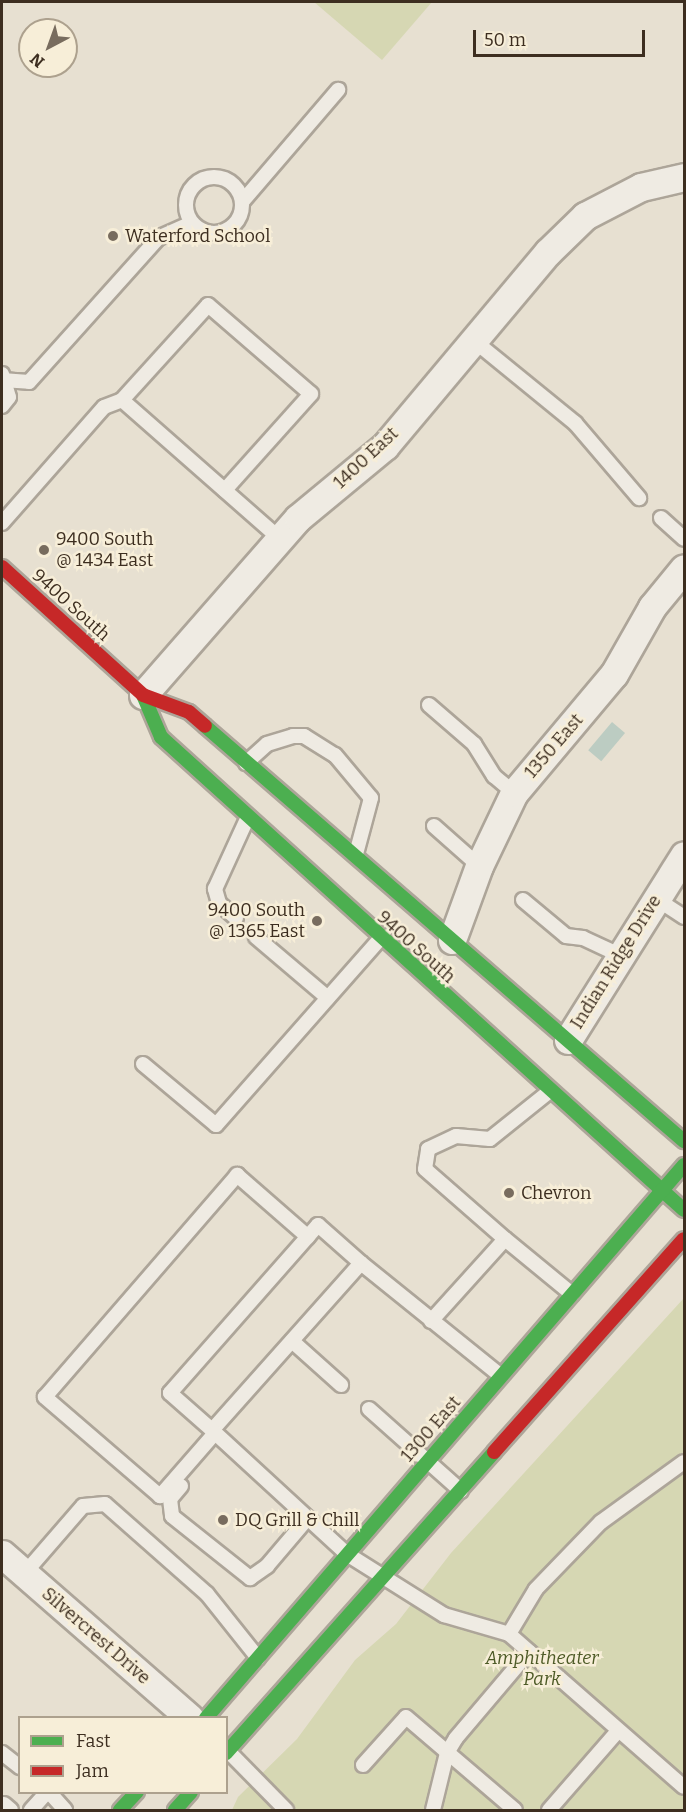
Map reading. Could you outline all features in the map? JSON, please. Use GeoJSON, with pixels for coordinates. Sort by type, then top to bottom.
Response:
{"type":"FeatureCollection","features":[{"type":"Feature","properties":{"kind":"main road","name":"9400 South"},"geometry":{"type":"LineString","coordinates":[[2,567],[143,695],[189,712],[245,764],[355,856],[684,1142]]}},
{"type":"Feature","properties":{"kind":"main road","name":"9400 South"},"geometry":{"type":"LineString","coordinates":[[143,695],[161,737],[380,939],[684,1210]]}},
{"type":"Feature","properties":{"kind":"main road","name":"1300 East"},"geometry":{"type":"LineString","coordinates":[[208,1716],[684,1165]]}},
{"type":"Feature","properties":{"kind":"main road"},"geometry":{"type":"LineString","coordinates":[[228,1750],[684,1239]]}},
{"type":"Feature","properties":{"kind":"main road"},"geometry":{"type":"LineString","coordinates":[[120,1810],[135,1794]]}},
{"type":"Feature","properties":{"kind":"main road"},"geometry":{"type":"LineString","coordinates":[[175,1810],[189,1794]]}},
{"type":"Feature","properties":{"kind":"street","name":"1400 East"},"geometry":{"type":"LineString","coordinates":[[143,695],[279,538],[319,499],[384,446],[472,339],[585,216],[641,187],[684,177]]}},
{"type":"Feature","properties":{"kind":"street","name":"1350 East"},"geometry":{"type":"LineString","coordinates":[[452,940],[479,866],[514,793],[601,691],[652,607],[684,568]]}},
{"type":"Feature","properties":{"kind":"street","name":"Indian Ridge Drive"},"geometry":{"type":"LineString","coordinates":[[568,1040],[619,955],[684,855]]}},
{"type":"Feature","properties":{"kind":"street","name":"Silvercrest Drive"},"geometry":{"type":"LineString","coordinates":[[2,1554],[188,1716]]}},
{"type":"Feature","properties":{"kind":"lane"},"geometry":{"type":"LineString","coordinates":[[242,202],[228,180],[208,177],[200,180],[187,195],[185,204],[192,223],[207,232],[224,231],[238,219],[242,202],[338,90]]}},
{"type":"Feature","properties":{"kind":"lane"},"geometry":{"type":"LineString","coordinates":[[2,406],[9,397],[3,378],[29,382],[158,238],[192,223]]}},
{"type":"Feature","properties":{"kind":"lane"},"geometry":{"type":"LineString","coordinates":[[2,523],[104,407],[122,400],[208,305],[311,394],[225,490]]}},
{"type":"Feature","properties":{"kind":"lane"},"geometry":{"type":"LineString","coordinates":[[472,339],[574,423],[639,498]]}},
{"type":"Feature","properties":{"kind":"lane"},"geometry":{"type":"LineString","coordinates":[[122,400],[279,538]]}},
{"type":"Feature","properties":{"kind":"lane"},"geometry":{"type":"LineString","coordinates":[[661,518],[684,539]]}},
{"type":"Feature","properties":{"kind":"lane"},"geometry":{"type":"LineString","coordinates":[[429,705],[474,744],[494,776],[514,793]]}},
{"type":"Feature","properties":{"kind":"lane"},"geometry":{"type":"LineString","coordinates":[[245,764],[267,744],[293,736],[304,736],[335,755],[370,798],[355,856]]}},
{"type":"Feature","properties":{"kind":"lane"},"geometry":{"type":"LineString","coordinates":[[236,918],[219,903],[215,889],[248,817]]}},
{"type":"Feature","properties":{"kind":"lane"},"geometry":{"type":"LineString","coordinates":[[434,826],[479,866]]}},
{"type":"Feature","properties":{"kind":"lane"},"geometry":{"type":"LineString","coordinates":[[655,898],[684,917]]}},
{"type":"Feature","properties":{"kind":"lane"},"geometry":{"type":"LineString","coordinates":[[523,900],[566,936],[583,938],[619,955]]}},
{"type":"Feature","properties":{"kind":"lane"},"geometry":{"type":"LineString","coordinates":[[256,937],[328,998]]}},
{"type":"Feature","properties":{"kind":"lane"},"geometry":{"type":"LineString","coordinates":[[143,1064],[216,1125],[380,939]]}},
{"type":"Feature","properties":{"kind":"lane"},"geometry":{"type":"LineString","coordinates":[[550,1091],[490,1139],[456,1136],[428,1149],[425,1169],[572,1294]]}},
{"type":"Feature","properties":{"kind":"lane"},"geometry":{"type":"LineString","coordinates":[[308,1237],[237,1175],[45,1397],[160,1496],[216,1434],[292,1341],[361,1263]]}},
{"type":"Feature","properties":{"kind":"lane"},"geometry":{"type":"LineString","coordinates":[[501,1376],[431,1321],[318,1225],[170,1393],[347,1554],[444,1615],[509,1634],[684,1787]]}},
{"type":"Feature","properties":{"kind":"lane"},"geometry":{"type":"LineString","coordinates":[[431,1321],[505,1239]]}},
{"type":"Feature","properties":{"kind":"lane"},"geometry":{"type":"LineString","coordinates":[[292,1341],[341,1385]]}},
{"type":"Feature","properties":{"kind":"lane"},"geometry":{"type":"LineString","coordinates":[[369,1409],[461,1491]]}},
{"type":"Feature","properties":{"kind":"lane"},"geometry":{"type":"LineString","coordinates":[[216,1434],[170,1499],[172,1516],[250,1578],[267,1566],[307,1519]]}},
{"type":"Feature","properties":{"kind":"lane"},"geometry":{"type":"LineString","coordinates":[[509,1634],[536,1589],[601,1522],[684,1462]]}},
{"type":"Feature","properties":{"kind":"lane"},"geometry":{"type":"LineString","coordinates":[[24,1574],[83,1506],[105,1504],[207,1594],[258,1658]]}},
{"type":"Feature","properties":{"kind":"lane"},"geometry":{"type":"LineString","coordinates":[[433,1810],[447,1753],[529,1652]]}},
{"type":"Feature","properties":{"kind":"lane"},"geometry":{"type":"LineString","coordinates":[[363,1765],[406,1717],[515,1810]]}},
{"type":"Feature","properties":{"kind":"lane"},"geometry":{"type":"LineString","coordinates":[[549,1810],[618,1731]]}},
{"type":"Feature","properties":{"kind":"lane"},"geometry":{"type":"LineString","coordinates":[[228,1752],[286,1810]]}},
{"type":"Feature","properties":{"kind":"lane"},"geometry":{"type":"LineString","coordinates":[[2,1753],[18,1765]]}},
{"type":"Feature","properties":{"kind":"lane"},"geometry":{"type":"LineString","coordinates":[[31,1810],[46,1794]]}},
{"type":"Feature","properties":{"kind":"lane"},"geometry":{"type":"LineString","coordinates":[[50,1794],[65,1810]]}},
{"type":"Feature","properties":{"kind":"green space"},"geometry":{"type":"Polygon","coordinates":[[[314,2],[432,2],[382,60],[314,2]]]}},
{"type":"Feature","properties":{"kind":"green space","name":"Amphitheater Park"},"geometry":{"type":"Polygon","coordinates":[[[684,1298],[684,1810],[232,1810],[238,1797],[297,1739],[355,1660],[396,1624],[451,1553],[684,1298]]]}},
{"type":"Feature","properties":{"kind":"shaded area"},"geometry":{"type":"Polygon","coordinates":[[[612,722],[625,733],[601,761],[588,750],[612,722]]]}},
{"type":"Feature","properties":{"kind":"traffic: fast"},"geometry":{"type":"LineString","coordinates":[[143,695],[161,737],[684,1210]]}},
{"type":"Feature","properties":{"kind":"traffic: fast"},"geometry":{"type":"LineString","coordinates":[[205,726],[684,1141]]}},
{"type":"Feature","properties":{"kind":"traffic: fast"},"geometry":{"type":"LineString","coordinates":[[208,1716],[684,1165]]}},
{"type":"Feature","properties":{"kind":"traffic: fast"},"geometry":{"type":"LineString","coordinates":[[228,1751],[494,1452]]}},
{"type":"Feature","properties":{"kind":"traffic: fast"},"geometry":{"type":"LineString","coordinates":[[120,1810],[135,1794]]}},
{"type":"Feature","properties":{"kind":"traffic: fast"},"geometry":{"type":"LineString","coordinates":[[175,1810],[189,1794]]}},
{"type":"Feature","properties":{"kind":"traffic: jam"},"geometry":{"type":"LineString","coordinates":[[2,567],[143,695],[189,712],[205,726]]}},
{"type":"Feature","properties":{"kind":"traffic: jam"},"geometry":{"type":"LineString","coordinates":[[494,1452],[684,1239]]}},
{"type":"Feature","properties":{"kind":"place","name":"Waterford School"},"geometry":{"type":"Point","coordinates":[113,236]}},
{"type":"Feature","properties":{"kind":"place","name":"9400 South @ 1434 East"},"geometry":{"type":"Point","coordinates":[44,550]}},
{"type":"Feature","properties":{"kind":"place","name":"9400 South @ 1365 East"},"geometry":{"type":"Point","coordinates":[317,921]}},
{"type":"Feature","properties":{"kind":"place","name":"Chevron"},"geometry":{"type":"Point","coordinates":[509,1193]}},
{"type":"Feature","properties":{"kind":"place","name":"DQ Grill & Chill"},"geometry":{"type":"Point","coordinates":[223,1520]}}]}
